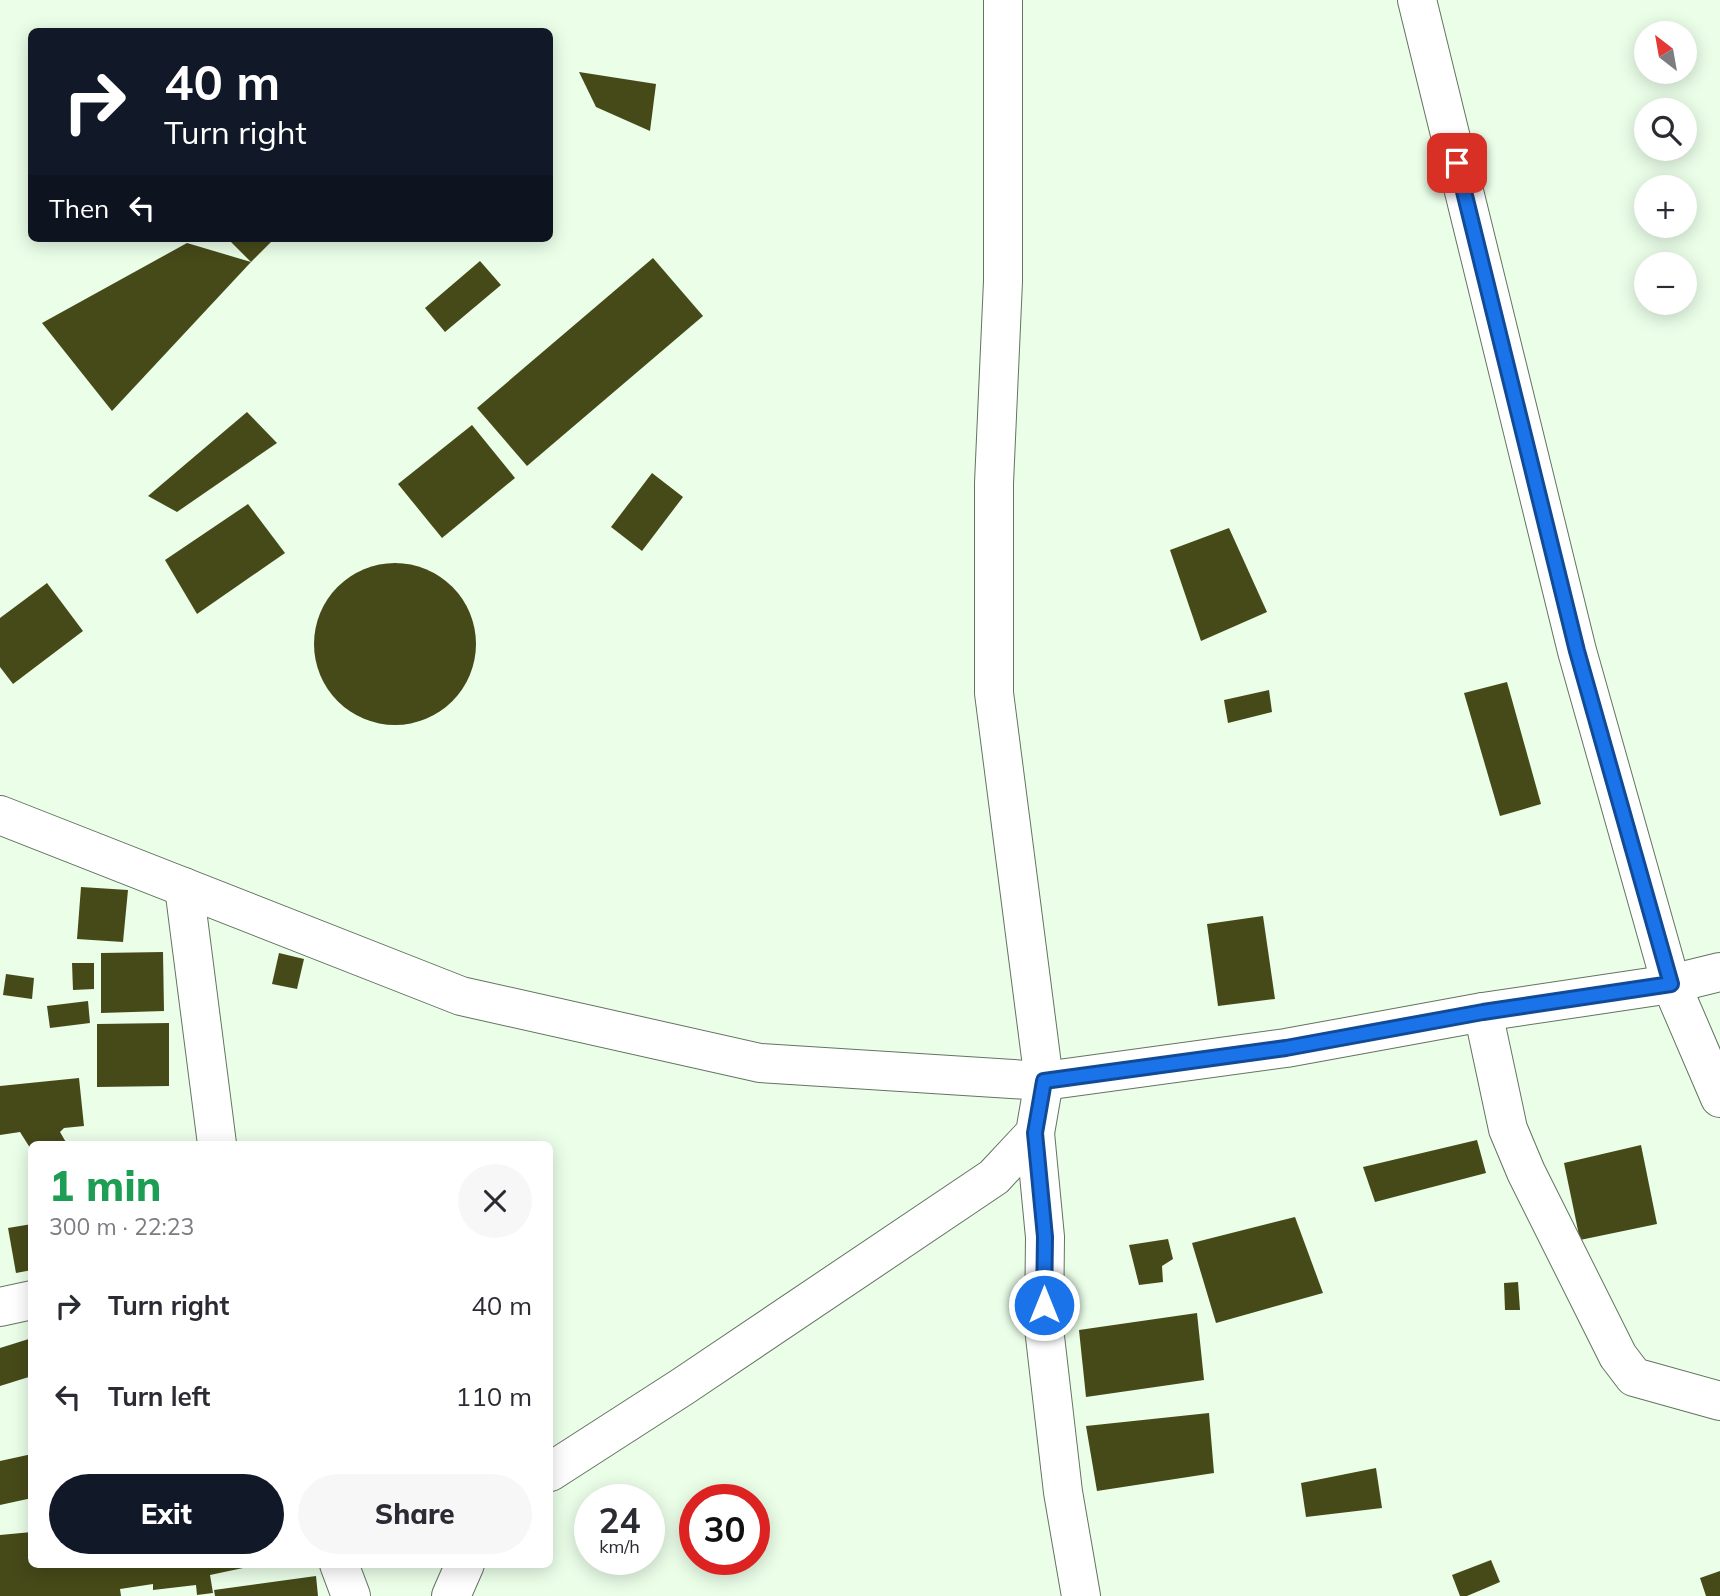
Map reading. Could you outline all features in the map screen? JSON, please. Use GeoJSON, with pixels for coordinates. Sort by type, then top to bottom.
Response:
{"type":"FeatureCollection","features":[{"type":"Feature","properties":{"kind":"street"},"geometry":{"type":"LineString","coordinates":[[1003,0],[1003,281],[994,483],[994,692],[1044,1081],[1035,1133],[1045,1237],[1044,1328],[1063,1492],[1081,1596]]}},
{"type":"Feature","properties":{"kind":"street"},"geometry":{"type":"LineString","coordinates":[[1417,0],[1577,651],[1671,984],[1720,1098]]}},
{"type":"Feature","properties":{"kind":"street"},"geometry":{"type":"LineString","coordinates":[[0,816],[461,996],[760,1063],[1044,1081],[1286,1048],[1483,1012],[1671,984],[1720,972]]}},
{"type":"Feature","properties":{"kind":"street"},"geometry":{"type":"LineString","coordinates":[[184,887],[217,1141]]}},
{"type":"Feature","properties":{"kind":"street"},"geometry":{"type":"LineString","coordinates":[[1483,1012],[1508,1129],[1526,1172],[1618,1356],[1634,1377],[1720,1401]]}},
{"type":"Feature","properties":{"kind":"street"},"geometry":{"type":"LineString","coordinates":[[553,1470],[682,1388],[994,1177],[1035,1133]]}},
{"type":"Feature","properties":{"kind":"street"},"geometry":{"type":"LineString","coordinates":[[0,1307],[28,1301]]}},
{"type":"Feature","properties":{"kind":"street"},"geometry":{"type":"LineString","coordinates":[[340,1568],[351,1596]]}},
{"type":"Feature","properties":{"kind":"street"},"geometry":{"type":"LineString","coordinates":[[451,1596],[463,1568]]}},
{"type":"Feature","properties":{"kind":"building"},"geometry":{"type":"Polygon","coordinates":[[[579,72],[656,84],[650,131],[596,107],[579,72]]]}},
{"type":"Feature","properties":{"kind":"building"},"geometry":{"type":"Polygon","coordinates":[[[231,242],[271,242],[251,262],[231,242]]]}},
{"type":"Feature","properties":{"kind":"building"},"geometry":{"type":"Polygon","coordinates":[[[187,243],[251,262],[112,411],[42,323],[187,243]]]}},
{"type":"Feature","properties":{"kind":"building"},"geometry":{"type":"Polygon","coordinates":[[[653,258],[703,316],[527,466],[477,408],[653,258]]]}},
{"type":"Feature","properties":{"kind":"building"},"geometry":{"type":"Polygon","coordinates":[[[480,261],[501,285],[445,332],[425,308],[480,261]]]}},
{"type":"Feature","properties":{"kind":"building"},"geometry":{"type":"Polygon","coordinates":[[[247,412],[277,443],[177,512],[148,496],[247,412]]]}},
{"type":"Feature","properties":{"kind":"building"},"geometry":{"type":"Polygon","coordinates":[[[472,425],[515,478],[442,538],[398,484],[472,425]]]}},
{"type":"Feature","properties":{"kind":"building"},"geometry":{"type":"Polygon","coordinates":[[[652,473],[683,497],[642,551],[611,527],[652,473]]]}},
{"type":"Feature","properties":{"kind":"building"},"geometry":{"type":"Polygon","coordinates":[[[248,504],[285,553],[197,614],[165,560],[248,504]]]}},
{"type":"Feature","properties":{"kind":"building"},"geometry":{"type":"Polygon","coordinates":[[[1229,528],[1267,612],[1201,641],[1170,550],[1229,528]]]}},
{"type":"Feature","properties":{"kind":"building"},"geometry":{"type":"Polygon","coordinates":[[[395,563],[426,569],[452,587],[470,613],[476,644],[470,675],[452,701],[426,719],[395,725],[364,719],[338,701],[320,675],[314,644],[320,613],[338,587],[364,569],[395,563]]]}},
{"type":"Feature","properties":{"kind":"building"},"geometry":{"type":"Polygon","coordinates":[[[47,583],[83,631],[13,684],[0,667],[0,618],[47,583]]]}},
{"type":"Feature","properties":{"kind":"building"},"geometry":{"type":"Polygon","coordinates":[[[1507,682],[1541,804],[1500,816],[1464,693],[1507,682]]]}},
{"type":"Feature","properties":{"kind":"building"},"geometry":{"type":"Polygon","coordinates":[[[1269,690],[1272,712],[1228,723],[1224,700],[1269,690]]]}},
{"type":"Feature","properties":{"kind":"building"},"geometry":{"type":"Polygon","coordinates":[[[81,887],[128,890],[123,942],[77,939],[81,887]]]}},
{"type":"Feature","properties":{"kind":"building"},"geometry":{"type":"Polygon","coordinates":[[[1263,916],[1275,999],[1218,1006],[1207,924],[1263,916]]]}},
{"type":"Feature","properties":{"kind":"building"},"geometry":{"type":"Polygon","coordinates":[[[163,952],[164,1011],[101,1013],[101,953],[163,952]]]}},
{"type":"Feature","properties":{"kind":"building"},"geometry":{"type":"Polygon","coordinates":[[[279,953],[304,959],[297,989],[272,984],[279,953]]]}},
{"type":"Feature","properties":{"kind":"building"},"geometry":{"type":"Polygon","coordinates":[[[72,963],[94,963],[94,989],[73,990],[72,963]]]}},
{"type":"Feature","properties":{"kind":"building"},"geometry":{"type":"Polygon","coordinates":[[[6,974],[34,978],[32,999],[3,995],[6,974]]]}},
{"type":"Feature","properties":{"kind":"building"},"geometry":{"type":"Polygon","coordinates":[[[88,1001],[90,1023],[50,1028],[47,1006],[88,1001]]]}},
{"type":"Feature","properties":{"kind":"building"},"geometry":{"type":"Polygon","coordinates":[[[169,1023],[169,1086],[97,1087],[97,1024],[169,1023]]]}},
{"type":"Feature","properties":{"kind":"building"},"geometry":{"type":"Polygon","coordinates":[[[79,1078],[84,1126],[64,1128],[60,1132],[65,1141],[28,1141],[28,1145],[20,1132],[0,1135],[0,1086],[79,1078]]]}},
{"type":"Feature","properties":{"kind":"building"},"geometry":{"type":"Polygon","coordinates":[[[1477,1140],[1486,1173],[1375,1202],[1363,1167],[1477,1140]]]}},
{"type":"Feature","properties":{"kind":"building"},"geometry":{"type":"Polygon","coordinates":[[[1641,1145],[1657,1224],[1580,1240],[1564,1163],[1641,1145]]]}},
{"type":"Feature","properties":{"kind":"building"},"geometry":{"type":"Polygon","coordinates":[[[1295,1217],[1323,1293],[1216,1323],[1192,1243],[1295,1217]]]}},
{"type":"Feature","properties":{"kind":"building"},"geometry":{"type":"Polygon","coordinates":[[[28,1225],[28,1271],[16,1273],[8,1228],[28,1225]]]}},
{"type":"Feature","properties":{"kind":"building"},"geometry":{"type":"Polygon","coordinates":[[[1168,1239],[1173,1259],[1162,1266],[1163,1282],[1139,1285],[1129,1245],[1168,1239]]]}},
{"type":"Feature","properties":{"kind":"building"},"geometry":{"type":"Polygon","coordinates":[[[1518,1282],[1520,1310],[1505,1310],[1504,1283],[1518,1282]]]}},
{"type":"Feature","properties":{"kind":"building"},"geometry":{"type":"Polygon","coordinates":[[[1197,1313],[1204,1380],[1086,1397],[1079,1330],[1197,1313]]]}},
{"type":"Feature","properties":{"kind":"building"},"geometry":{"type":"Polygon","coordinates":[[[28,1339],[28,1377],[0,1386],[0,1348],[28,1339]]]}},
{"type":"Feature","properties":{"kind":"building"},"geometry":{"type":"Polygon","coordinates":[[[1209,1413],[1214,1473],[1097,1491],[1086,1426],[1209,1413]]]}},
{"type":"Feature","properties":{"kind":"building"},"geometry":{"type":"Polygon","coordinates":[[[28,1455],[28,1499],[0,1505],[0,1461],[28,1455]]]}},
{"type":"Feature","properties":{"kind":"building"},"geometry":{"type":"Polygon","coordinates":[[[1376,1468],[1382,1508],[1306,1517],[1301,1483],[1376,1468]]]}},
{"type":"Feature","properties":{"kind":"building"},"geometry":{"type":"Polygon","coordinates":[[[28,1532],[28,1568],[243,1568],[210,1575],[213,1593],[197,1595],[196,1585],[153,1590],[153,1584],[120,1589],[121,1596],[0,1596],[0,1535],[28,1532]]]}},
{"type":"Feature","properties":{"kind":"building"},"geometry":{"type":"Polygon","coordinates":[[[1491,1560],[1500,1582],[1467,1596],[1460,1596],[1452,1575],[1491,1560]]]}},
{"type":"Feature","properties":{"kind":"building"},"geometry":{"type":"Polygon","coordinates":[[[1720,1571],[1720,1596],[1706,1596],[1700,1578],[1720,1571]]]}},
{"type":"Feature","properties":{"kind":"building"},"geometry":{"type":"Polygon","coordinates":[[[316,1576],[318,1596],[215,1596],[214,1590],[316,1576]]]}},
{"type":"Feature","properties":{"kind":"route"},"geometry":{"type":"LineString","coordinates":[[1044,1305],[1045,1237],[1035,1133],[1044,1081],[1286,1048],[1483,1012],[1671,984],[1577,651],[1457,163]]}}]}
